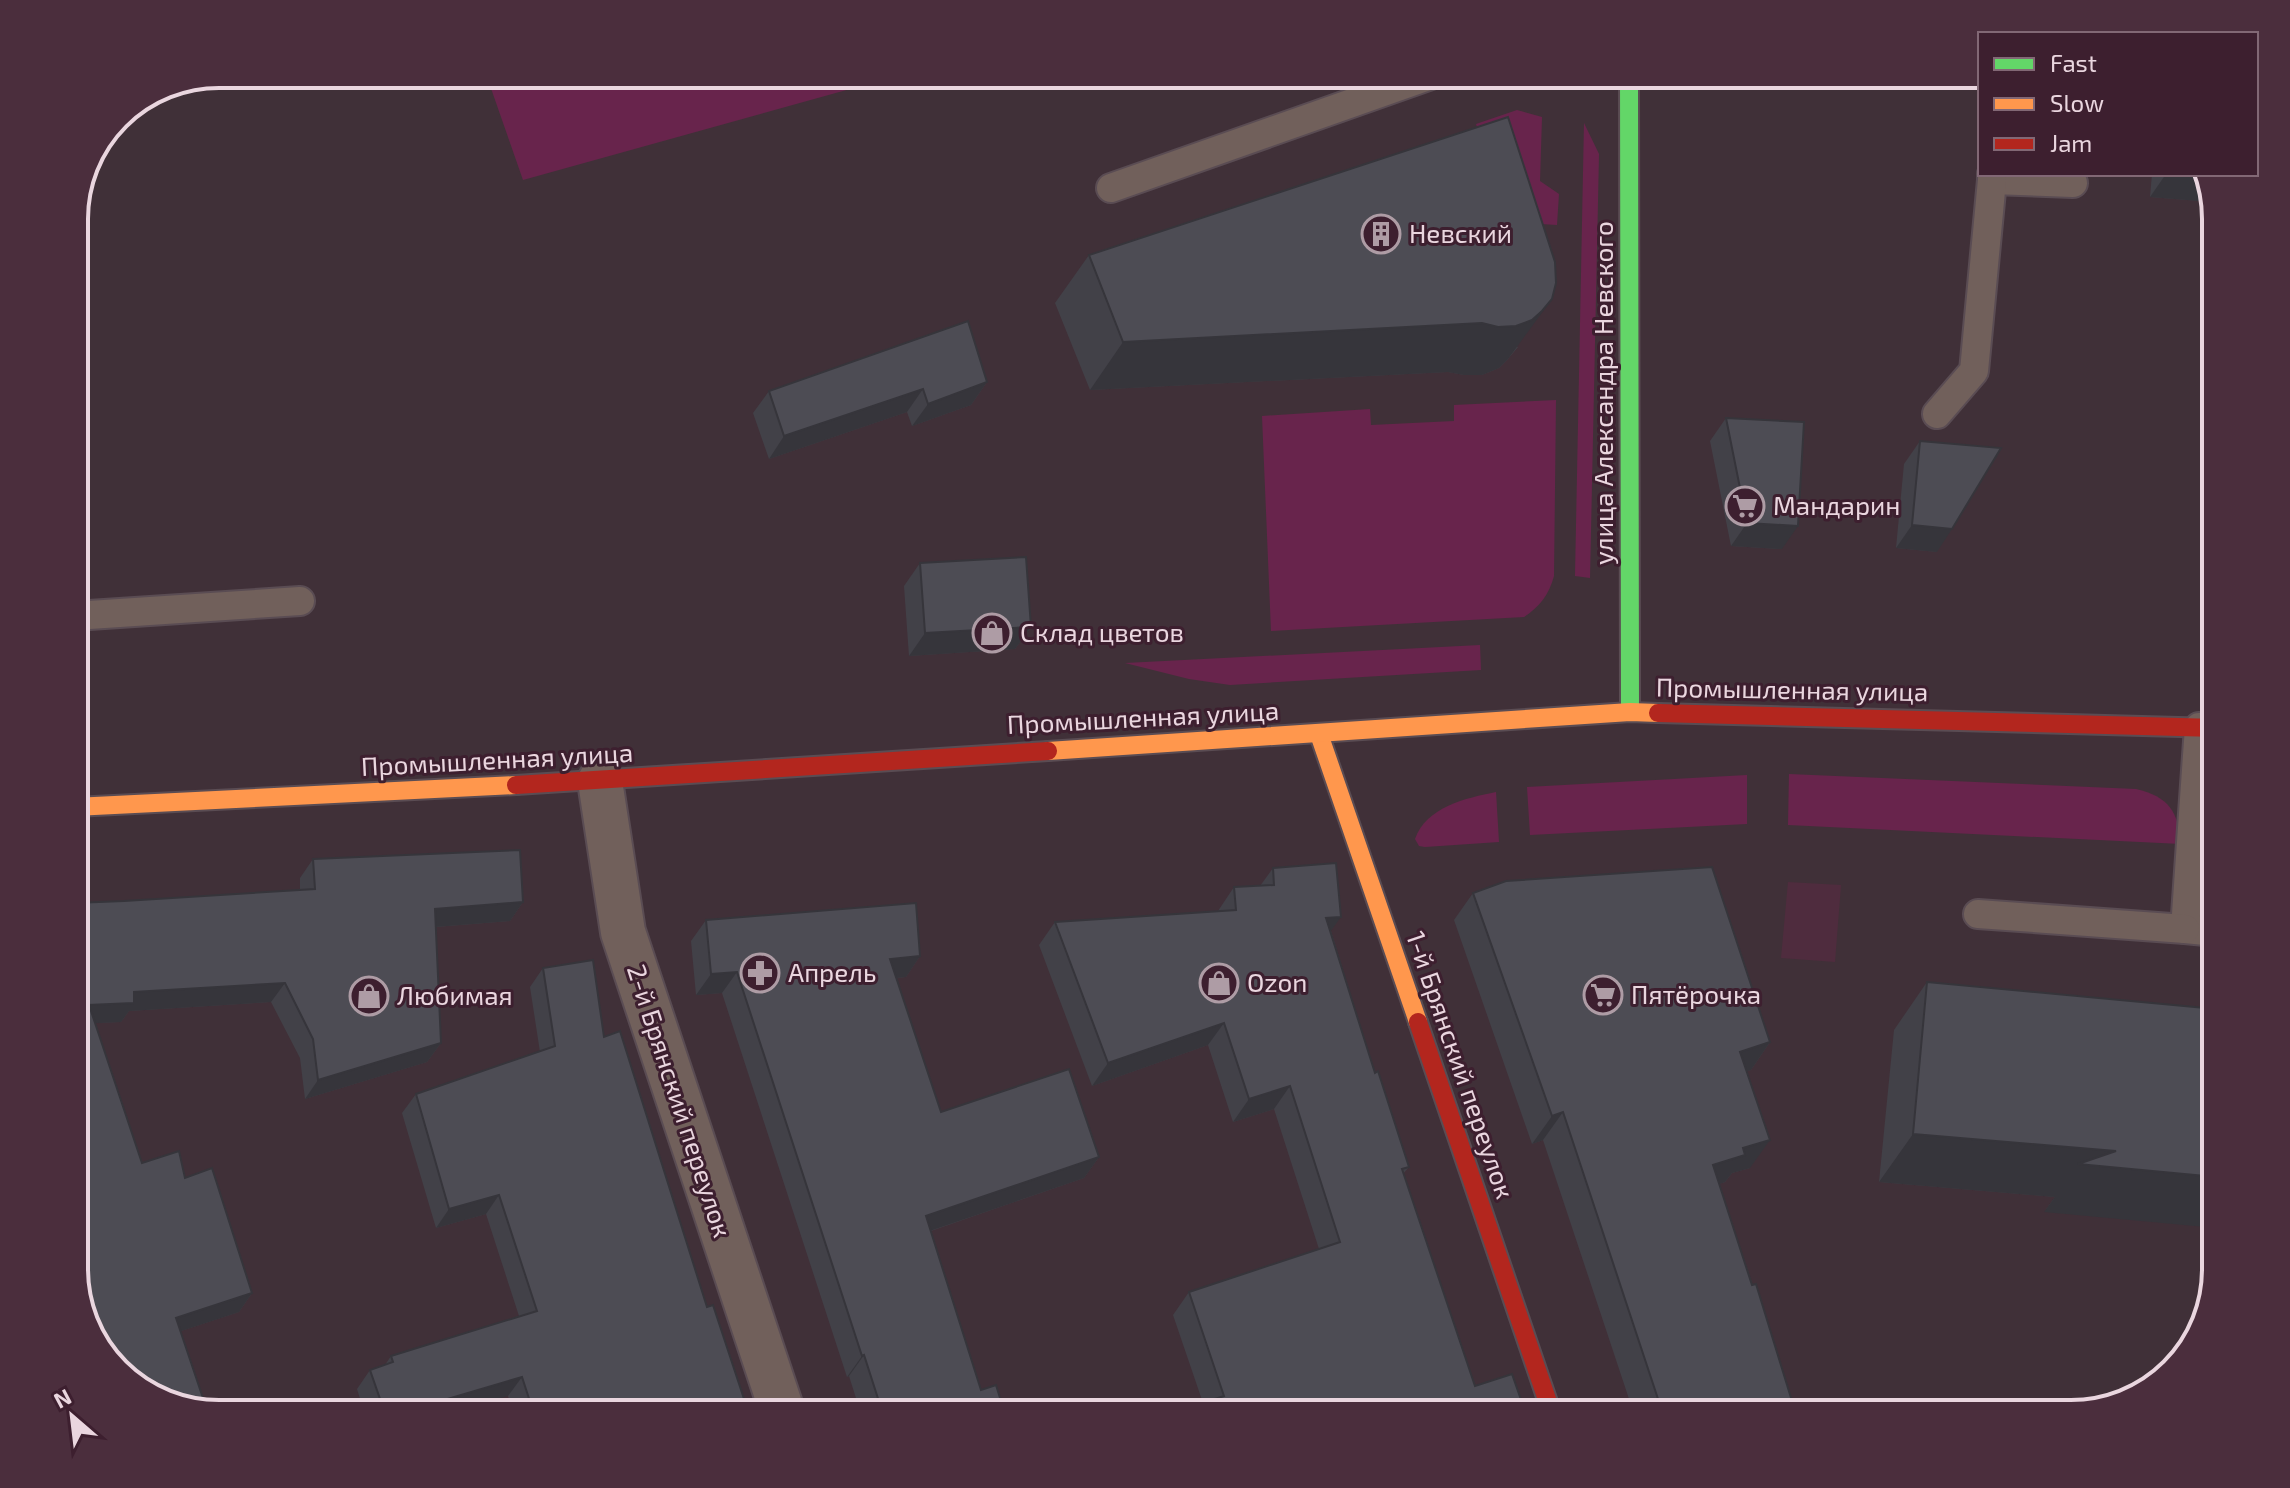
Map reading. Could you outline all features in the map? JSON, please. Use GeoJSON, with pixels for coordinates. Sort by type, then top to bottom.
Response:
{"type":"FeatureCollection","features":[{"type":"Feature","properties":{"kind":"street","name":"улица Александра Невского"},"geometry":{"type":"LineString","coordinates":[[1629,88],[1630,712]]}},
{"type":"Feature","properties":{"kind":"street","name":"Промышленная улица"},"geometry":{"type":"LineString","coordinates":[[88,806],[600,781],[1630,712],[2202,727]]}},
{"type":"Feature","properties":{"kind":"street","name":"1-й Брянский переулок"},"geometry":{"type":"LineString","coordinates":[[1319,734],[1547,1400]]}},
{"type":"Feature","properties":{"kind":"street","name":"2-й Брянский переулок"},"geometry":{"type":"LineString","coordinates":[[600,781],[623,932],[778,1400]]}},
{"type":"Feature","properties":{"kind":"lane"},"geometry":{"type":"LineString","coordinates":[[1111,188],[1394,88]]}},
{"type":"Feature","properties":{"kind":"lane"},"geometry":{"type":"LineString","coordinates":[[1937,414],[1974,371],[1992,177],[2073,183]]}},
{"type":"Feature","properties":{"kind":"lane"},"geometry":{"type":"LineString","coordinates":[[88,615],[300,601]]}},
{"type":"Feature","properties":{"kind":"lane"},"geometry":{"type":"LineString","coordinates":[[2185,929],[2202,780]]}},
{"type":"Feature","properties":{"kind":"lane"},"geometry":{"type":"LineString","coordinates":[[1978,914],[2202,931]]}},
{"type":"Feature","properties":{"kind":"shaded area"},"geometry":{"type":"Polygon","coordinates":[[[491,88],[854,88],[523,180],[491,88]]]}},
{"type":"Feature","properties":{"kind":"shaded area"},"geometry":{"type":"Polygon","coordinates":[[[1517,110],[1542,117],[1540,181],[1559,194],[1557,225],[1508,222],[1476,124],[1517,110]]]}},
{"type":"Feature","properties":{"kind":"shaded area"},"geometry":{"type":"Polygon","coordinates":[[[1584,123],[1599,154],[1590,578],[1575,576],[1584,123]]]}},
{"type":"Feature","properties":{"kind":"shaded area"},"geometry":{"type":"Polygon","coordinates":[[[1556,400],[1554,576],[1539,605],[1524,617],[1271,631],[1262,416],[1370,409],[1371,425],[1454,421],[1454,405],[1556,400]]]}},
{"type":"Feature","properties":{"kind":"shaded area"},"geometry":{"type":"Polygon","coordinates":[[[1480,645],[1481,670],[1230,685],[1189,679],[1125,663],[1480,645]]]}},
{"type":"Feature","properties":{"kind":"shaded area"},"geometry":{"type":"Polygon","coordinates":[[[1789,774],[2136,789],[2157,796],[2170,807],[2181,844],[1788,825],[1789,774]]]}},
{"type":"Feature","properties":{"kind":"shaded area"},"geometry":{"type":"Polygon","coordinates":[[[1747,775],[1747,824],[1530,835],[1527,787],[1747,775]]]}},
{"type":"Feature","properties":{"kind":"shaded area"},"geometry":{"type":"Polygon","coordinates":[[[1496,792],[1499,842],[1419,846],[1415,839],[1428,819],[1460,801],[1496,792]]]}},
{"type":"Feature","properties":{"kind":"shaded area"},"geometry":{"type":"Polygon","coordinates":[[[1788,882],[1841,885],[1835,962],[1781,958],[1788,882]]]}},
{"type":"Feature","properties":{"kind":"building","name":"Невский"},"geometry":{"type":"Polygon","coordinates":[[[1508,117],[1555,262],[1556,283],[1552,299],[1532,320],[1516,326],[1498,327],[1482,323],[1123,342],[1089,255],[1508,117]]]}},
{"type":"Feature","properties":{"kind":"building"},"geometry":{"type":"Polygon","coordinates":[[[968,321],[987,382],[928,404],[923,389],[784,436],[769,391],[968,321]]]}},
{"type":"Feature","properties":{"kind":"building"},"geometry":{"type":"Polygon","coordinates":[[[1726,418],[1804,422],[1798,526],[1747,523],[1726,418]]]}},
{"type":"Feature","properties":{"kind":"building"},"geometry":{"type":"Polygon","coordinates":[[[1920,441],[2001,448],[1952,529],[1912,525],[1920,441]]]}},
{"type":"Feature","properties":{"kind":"building"},"geometry":{"type":"Polygon","coordinates":[[[1026,557],[1031,627],[925,633],[920,563],[1026,557]]]}},
{"type":"Feature","properties":{"kind":"building"},"geometry":{"type":"Polygon","coordinates":[[[520,850],[523,902],[435,909],[441,1043],[318,1080],[313,1039],[285,983],[134,992],[134,1003],[89,1005],[142,1163],[179,1151],[185,1178],[212,1168],[252,1293],[176,1318],[203,1399],[185,1396],[146,1378],[121,1355],[106,1334],[91,1294],[88,1277],[88,902],[315,889],[313,859],[520,850]]]}},
{"type":"Feature","properties":{"kind":"building"},"geometry":{"type":"Polygon","coordinates":[[[1336,863],[1341,917],[1326,918],[1375,1073],[1378,1071],[1409,1167],[1402,1169],[1475,1386],[1512,1374],[1521,1400],[1212,1400],[1224,1396],[1189,1292],[1340,1242],[1290,1086],[1249,1099],[1224,1023],[1108,1063],[1055,922],[1236,910],[1234,887],[1274,885],[1273,868],[1336,863]]]}},
{"type":"Feature","properties":{"kind":"building"},"geometry":{"type":"Polygon","coordinates":[[[1712,867],[1770,1042],[1740,1052],[1770,1140],[1743,1148],[1745,1155],[1713,1165],[1752,1285],[1756,1284],[1792,1400],[1658,1400],[1563,1112],[1552,1116],[1473,893],[1506,881],[1712,867]]]}},
{"type":"Feature","properties":{"kind":"building"},"geometry":{"type":"Polygon","coordinates":[[[916,903],[920,956],[890,959],[941,1112],[1069,1069],[1099,1157],[926,1216],[981,1390],[996,1385],[1001,1400],[878,1400],[737,972],[711,974],[706,920],[916,903]]]}},
{"type":"Feature","properties":{"kind":"building"},"geometry":{"type":"Polygon","coordinates":[[[593,960],[604,1037],[620,1031],[707,1307],[713,1305],[744,1400],[529,1400],[522,1377],[444,1400],[377,1400],[380,1399],[370,1370],[393,1362],[391,1356],[537,1311],[499,1195],[449,1209],[416,1094],[555,1046],[543,968],[593,960]]]}},
{"type":"Feature","properties":{"kind":"building"},"geometry":{"type":"Polygon","coordinates":[[[1927,982],[2202,1008],[2202,1176],[2078,1164],[2116,1151],[1913,1134],[1927,982]]]}},
{"type":"Feature","properties":{"kind":"traffic: fast"},"geometry":{"type":"LineString","coordinates":[[1629,88],[1630,712]]}},
{"type":"Feature","properties":{"kind":"traffic: slow"},"geometry":{"type":"LineString","coordinates":[[1048,751],[1630,712],[1658,713]]}},
{"type":"Feature","properties":{"kind":"traffic: slow"},"geometry":{"type":"LineString","coordinates":[[1319,734],[1418,1022]]}},
{"type":"Feature","properties":{"kind":"traffic: slow"},"geometry":{"type":"LineString","coordinates":[[88,806],[516,785]]}},
{"type":"Feature","properties":{"kind":"traffic: jam"},"geometry":{"type":"LineString","coordinates":[[1658,713],[2202,728]]}},
{"type":"Feature","properties":{"kind":"traffic: jam"},"geometry":{"type":"LineString","coordinates":[[516,785],[1048,751]]}},
{"type":"Feature","properties":{"kind":"traffic: jam"},"geometry":{"type":"LineString","coordinates":[[1418,1022],[1547,1400]]}},
{"type":"Feature","properties":{"kind":"place","name":"Невский"},"geometry":{"type":"Point","coordinates":[1381,234]}},
{"type":"Feature","properties":{"kind":"place","name":"Мандарин"},"geometry":{"type":"Point","coordinates":[1745,506]}},
{"type":"Feature","properties":{"kind":"place","name":"Склад цветов"},"geometry":{"type":"Point","coordinates":[992,633]}},
{"type":"Feature","properties":{"kind":"place","name":"Апрель"},"geometry":{"type":"Point","coordinates":[760,973]}},
{"type":"Feature","properties":{"kind":"place","name":"Ozon"},"geometry":{"type":"Point","coordinates":[1219,983]}},
{"type":"Feature","properties":{"kind":"place","name":"Пятёрочка"},"geometry":{"type":"Point","coordinates":[1603,995]}},
{"type":"Feature","properties":{"kind":"place","name":"Любимая"},"geometry":{"type":"Point","coordinates":[369,996]}}]}
